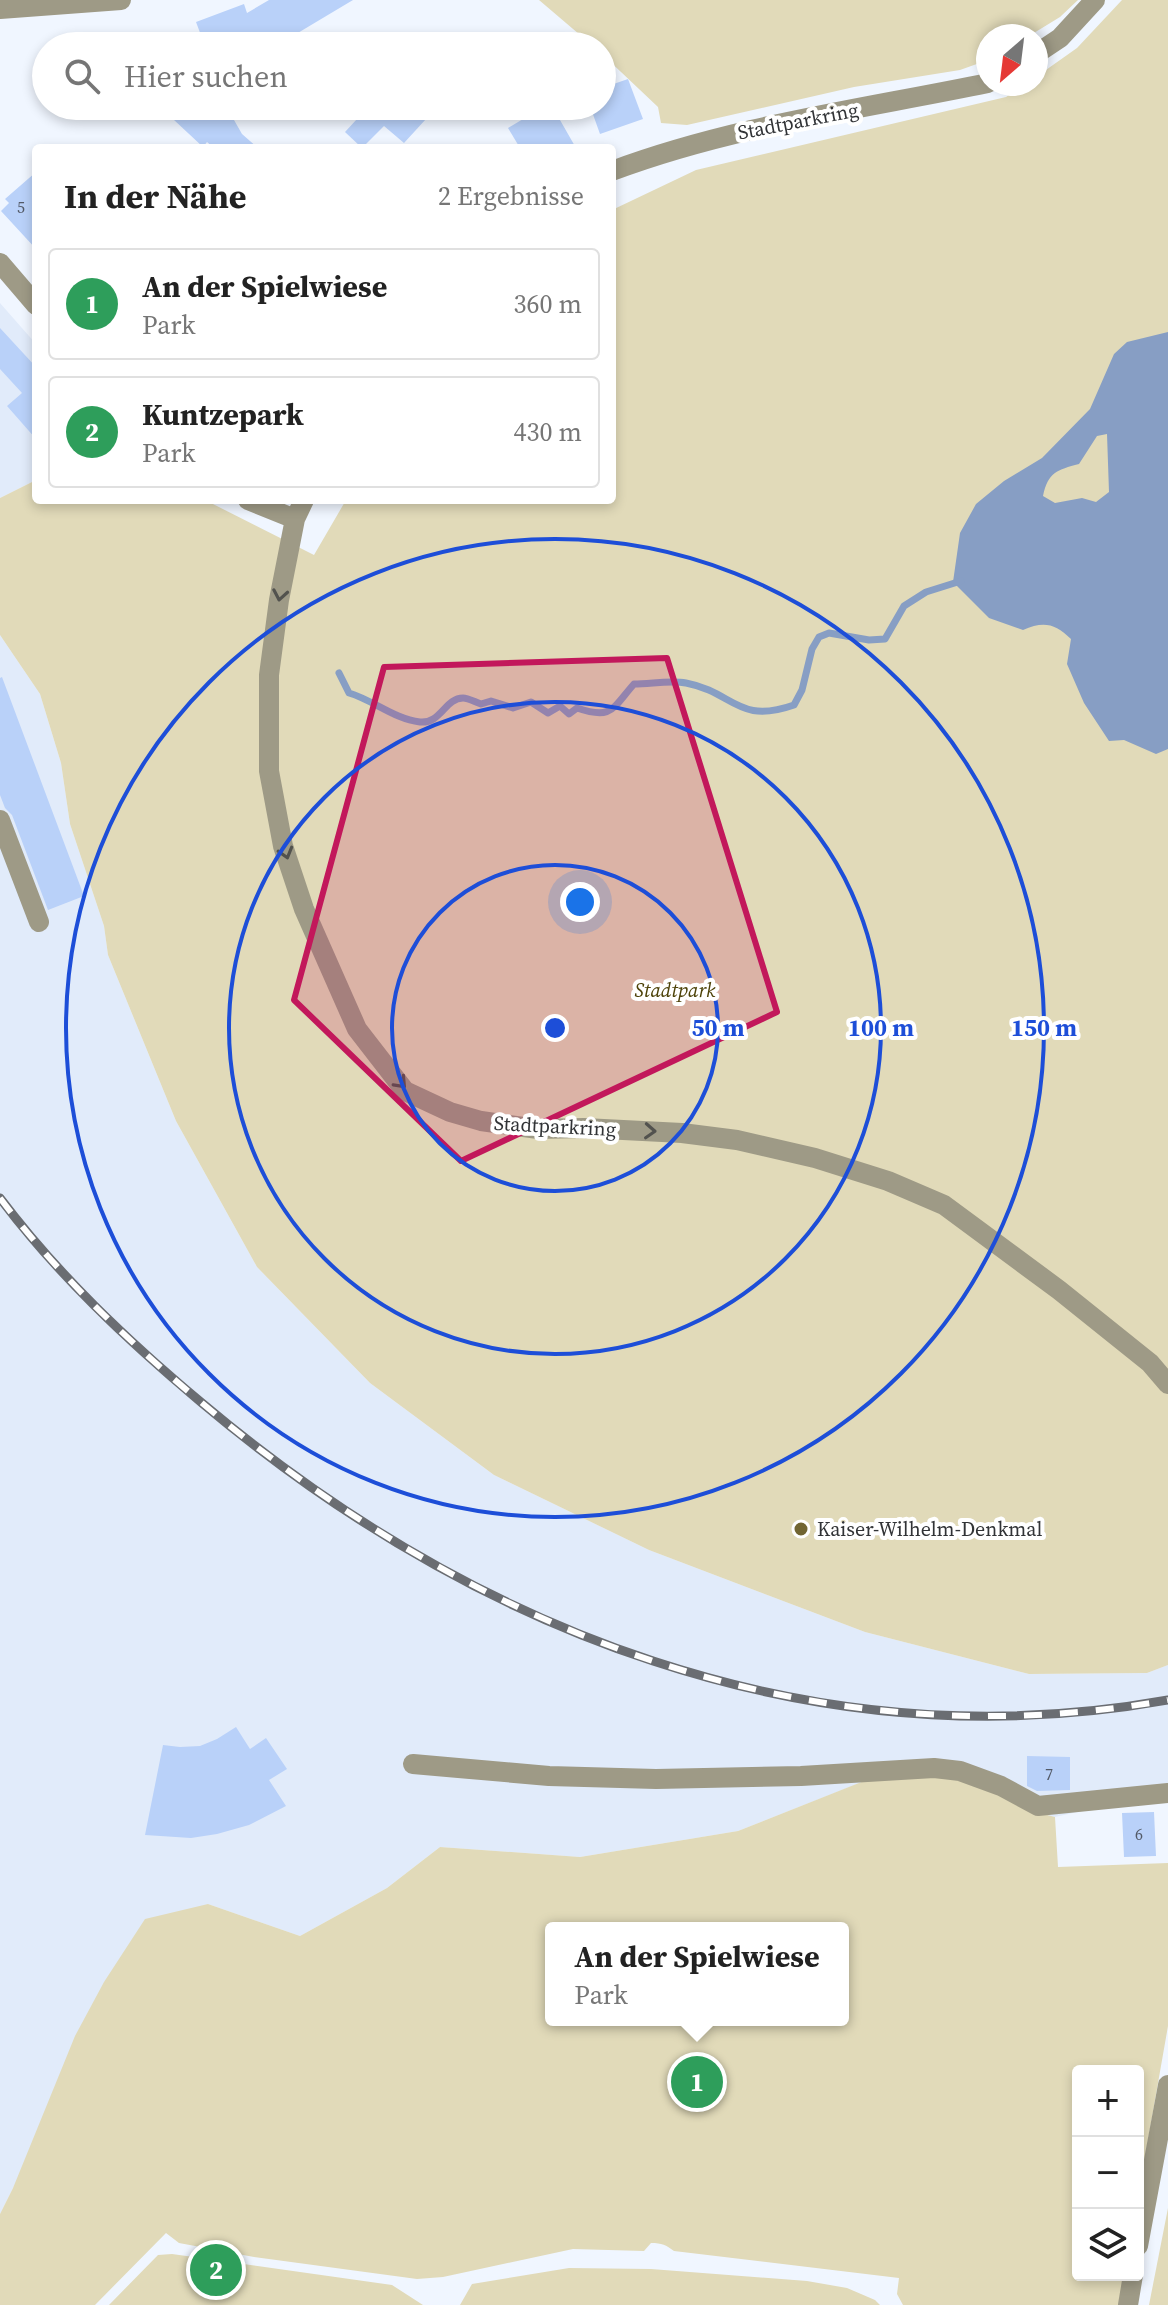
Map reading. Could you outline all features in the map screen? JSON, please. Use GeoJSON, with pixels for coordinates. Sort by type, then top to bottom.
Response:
{"type":"FeatureCollection","features":[{"type":"Feature","properties":{"kind":"street"},"geometry":{"type":"LineString","coordinates":[[0,9],[121,0]]}},
{"type":"Feature","properties":{"kind":"street"},"geometry":{"type":"LineString","coordinates":[[1048,46],[1060,38],[1095,0]]}},
{"type":"Feature","properties":{"kind":"street","name":"Stadtparkring"},"geometry":{"type":"LineString","coordinates":[[616,170],[712,139],[976,85]]}},
{"type":"Feature","properties":{"kind":"street"},"geometry":{"type":"LineString","coordinates":[[0,263],[32,300]]}},
{"type":"Feature","properties":{"kind":"street"},"geometry":{"type":"LineString","coordinates":[[271,504],[300,509]]}},
{"type":"Feature","properties":{"kind":"street","name":"Stadtparkring"},"geometry":{"type":"LineString","coordinates":[[300,509],[279,600],[269,675],[269,771],[283,846],[304,909],[357,1029],[405,1091],[450,1112],[481,1121],[538,1129],[682,1133],[737,1140],[815,1158],[888,1181],[944,1205],[1059,1290],[1150,1363],[1168,1384]]}},
{"type":"Feature","properties":{"kind":"street"},"geometry":{"type":"LineString","coordinates":[[0,820],[39,922]]}},
{"type":"Feature","properties":{"kind":"street"},"geometry":{"type":"LineString","coordinates":[[413,1764],[549,1776],[656,1779],[801,1776],[934,1768],[960,1771],[1001,1786],[1038,1806],[1168,1793]]}},
{"type":"Feature","properties":{"kind":"street"},"geometry":{"type":"LineString","coordinates":[[1144,2214],[1168,2085]]}},
{"type":"Feature","properties":{"kind":"street"},"geometry":{"type":"LineString","coordinates":[[1128,2305],[1132,2281]]}},
{"type":"Feature","properties":{"kind":"highlighted area"},"geometry":{"type":"Polygon","coordinates":[[[667,658],[777,1012],[461,1161],[294,1000],[384,667],[667,658]]]}},
{"type":"Feature","properties":{"kind":"shaded area"},"geometry":{"type":"Polygon","coordinates":[[[0,303],[32,339],[32,482],[0,498],[0,303]]]}},
{"type":"Feature","properties":{"kind":"shaded area"},"geometry":{"type":"Polygon","coordinates":[[[0,635],[40,694],[61,763],[70,824],[104,926],[108,955],[176,1121],[257,1267],[370,1383],[494,1475],[649,1550],[865,1632],[1029,1674],[1147,1673],[1168,1665],[1168,1799],[1117,1803],[1055,1817],[870,1779],[738,1831],[580,1857],[440,1847],[387,1888],[300,1936],[208,1904],[13,2188],[0,2214],[0,635]]]}},
{"type":"Feature","properties":{"kind":"green space"},"geometry":{"type":"Polygon","coordinates":[[[539,0],[1078,0],[1048,24],[976,24],[976,64],[960,70],[854,87],[687,125],[661,123],[658,107],[616,67],[616,32],[577,32],[539,0]]]}},
{"type":"Feature","properties":{"kind":"green space","name":"Stadtpark"},"geometry":{"type":"Polygon","coordinates":[[[1122,0],[1168,0],[1168,1665],[1147,1673],[1029,1674],[865,1632],[649,1550],[494,1475],[370,1383],[257,1267],[176,1121],[108,955],[104,926],[70,824],[61,763],[40,694],[0,635],[0,498],[32,482],[32,504],[213,504],[314,555],[344,504],[616,504],[616,208],[696,170],[1007,96],[1048,96],[1048,69],[1077,48],[1122,0]]]}},
{"type":"Feature","properties":{"kind":"green space"},"geometry":{"type":"Polygon","coordinates":[[[940,1773],[985,1784],[1028,1810],[1055,1817],[1058,1867],[1168,1863],[1168,2026],[1144,2163],[1144,2065],[1072,2065],[1072,2281],[1123,2281],[1119,2305],[903,2305],[897,2294],[899,2278],[674,2251],[655,2243],[644,2251],[573,2249],[443,2277],[417,2279],[254,2257],[179,2243],[166,2233],[95,2305],[0,2305],[0,2214],[75,2036],[104,1982],[145,1919],[208,1904],[300,1936],[387,1888],[440,1847],[580,1857],[738,1831],[869,1779],[940,1773]]]}},
{"type":"Feature","properties":{"kind":"green space"},"geometry":{"type":"Polygon","coordinates":[[[1168,2208],[1168,2305],[1149,2305],[1168,2208]]]}},
{"type":"Feature","properties":{"kind":"green space"},"geometry":{"type":"Polygon","coordinates":[[[172,2254],[392,2285],[423,2305],[109,2305],[158,2255],[172,2254]]]}},
{"type":"Feature","properties":{"kind":"green space"},"geometry":{"type":"Polygon","coordinates":[[[569,2268],[651,2269],[807,2281],[847,2288],[880,2305],[460,2305],[472,2284],[569,2268]]]}},
{"type":"Feature","properties":{"kind":"water"},"geometry":{"type":"Polygon","coordinates":[[[1168,332],[1168,749],[1156,754],[1124,740],[1109,741],[1084,703],[1067,664],[1071,639],[1048,625],[1023,630],[989,618],[953,582],[960,533],[976,504],[1004,481],[1042,458],[1090,409],[1114,354],[1127,342],[1168,332]],[[1107,434],[1097,436],[1079,464],[1059,470],[1051,477],[1043,496],[1055,503],[1082,498],[1096,502],[1109,492],[1107,434]]]}},
{"type":"Feature","properties":{"kind":"building"},"geometry":{"type":"Polygon","coordinates":[[[269,0],[353,0],[299,32],[200,32],[196,22],[244,4],[247,13],[269,0]]]}},
{"type":"Feature","properties":{"kind":"building"},"geometry":{"type":"Polygon","coordinates":[[[628,79],[643,119],[600,134],[595,120],[616,120],[616,83],[628,79]]]}},
{"type":"Feature","properties":{"kind":"building"},"geometry":{"type":"Polygon","coordinates":[[[174,120],[234,120],[242,134],[253,144],[207,142],[200,144],[174,120]]]}},
{"type":"Feature","properties":{"kind":"building"},"geometry":{"type":"Polygon","coordinates":[[[356,120],[425,120],[404,143],[384,126],[366,144],[358,144],[345,132],[356,120]]]}},
{"type":"Feature","properties":{"kind":"building"},"geometry":{"type":"Polygon","coordinates":[[[521,120],[560,120],[574,144],[518,144],[508,128],[521,120]]]}},
{"type":"Feature","properties":{"kind":"building"},"geometry":{"type":"Polygon","coordinates":[[[32,175],[32,245],[1,211],[9,203],[5,199],[32,175]]]}},
{"type":"Feature","properties":{"kind":"building"},"geometry":{"type":"Polygon","coordinates":[[[0,328],[32,363],[32,434],[7,406],[22,393],[0,369],[0,328]]]}},
{"type":"Feature","properties":{"kind":"building"},"geometry":{"type":"Polygon","coordinates":[[[2,677],[84,896],[48,910],[12,815],[5,808],[0,795],[2,677]]]}},
{"type":"Feature","properties":{"kind":"building"},"geometry":{"type":"Polygon","coordinates":[[[236,1727],[250,1749],[266,1738],[287,1769],[269,1780],[286,1806],[249,1825],[217,1834],[191,1838],[145,1835],[163,1745],[200,1746],[236,1727]]]}},
{"type":"Feature","properties":{"kind":"building"},"geometry":{"type":"Polygon","coordinates":[[[1027,1756],[1070,1757],[1070,1790],[1037,1791],[1027,1786],[1027,1756]]]}},
{"type":"Feature","properties":{"kind":"building"},"geometry":{"type":"Polygon","coordinates":[[[1154,1812],[1156,1856],[1124,1857],[1122,1813],[1154,1812]]]}},
{"type":"Feature","properties":{"kind":"waterway"},"geometry":{"type":"LineString","coordinates":[[339,673],[349,693],[401,717],[420,722],[433,719],[452,702],[463,698],[481,704],[491,701],[513,708],[531,702],[548,713],[560,706],[569,714],[577,708],[605,712],[616,706],[634,684],[667,682],[702,687],[747,709],[775,710],[794,705],[802,690],[812,649],[819,637],[829,633],[869,640],[885,639],[904,606],[926,592],[961,581]]}},
{"type":"Feature","properties":{"kind":"railway"},"geometry":{"type":"LineString","coordinates":[[0,1198],[46,1254],[95,1306],[202,1403],[307,1484],[417,1555],[533,1614],[653,1661],[777,1694],[905,1713],[1035,1715],[1168,1700]]}},
{"type":"Feature","properties":{"kind":"place","name":"Kaiser-Wilhelm-Denkmal"},"geometry":{"type":"Point","coordinates":[801,1529]}},
{"type":"Feature","properties":{"kind":"place","name":"An der Spielwiese"},"geometry":{"type":"Point","coordinates":[697,2082]}},
{"type":"Feature","properties":{"kind":"place","name":"Kuntzepark"},"geometry":{"type":"Point","coordinates":[216,2270]}}]}
